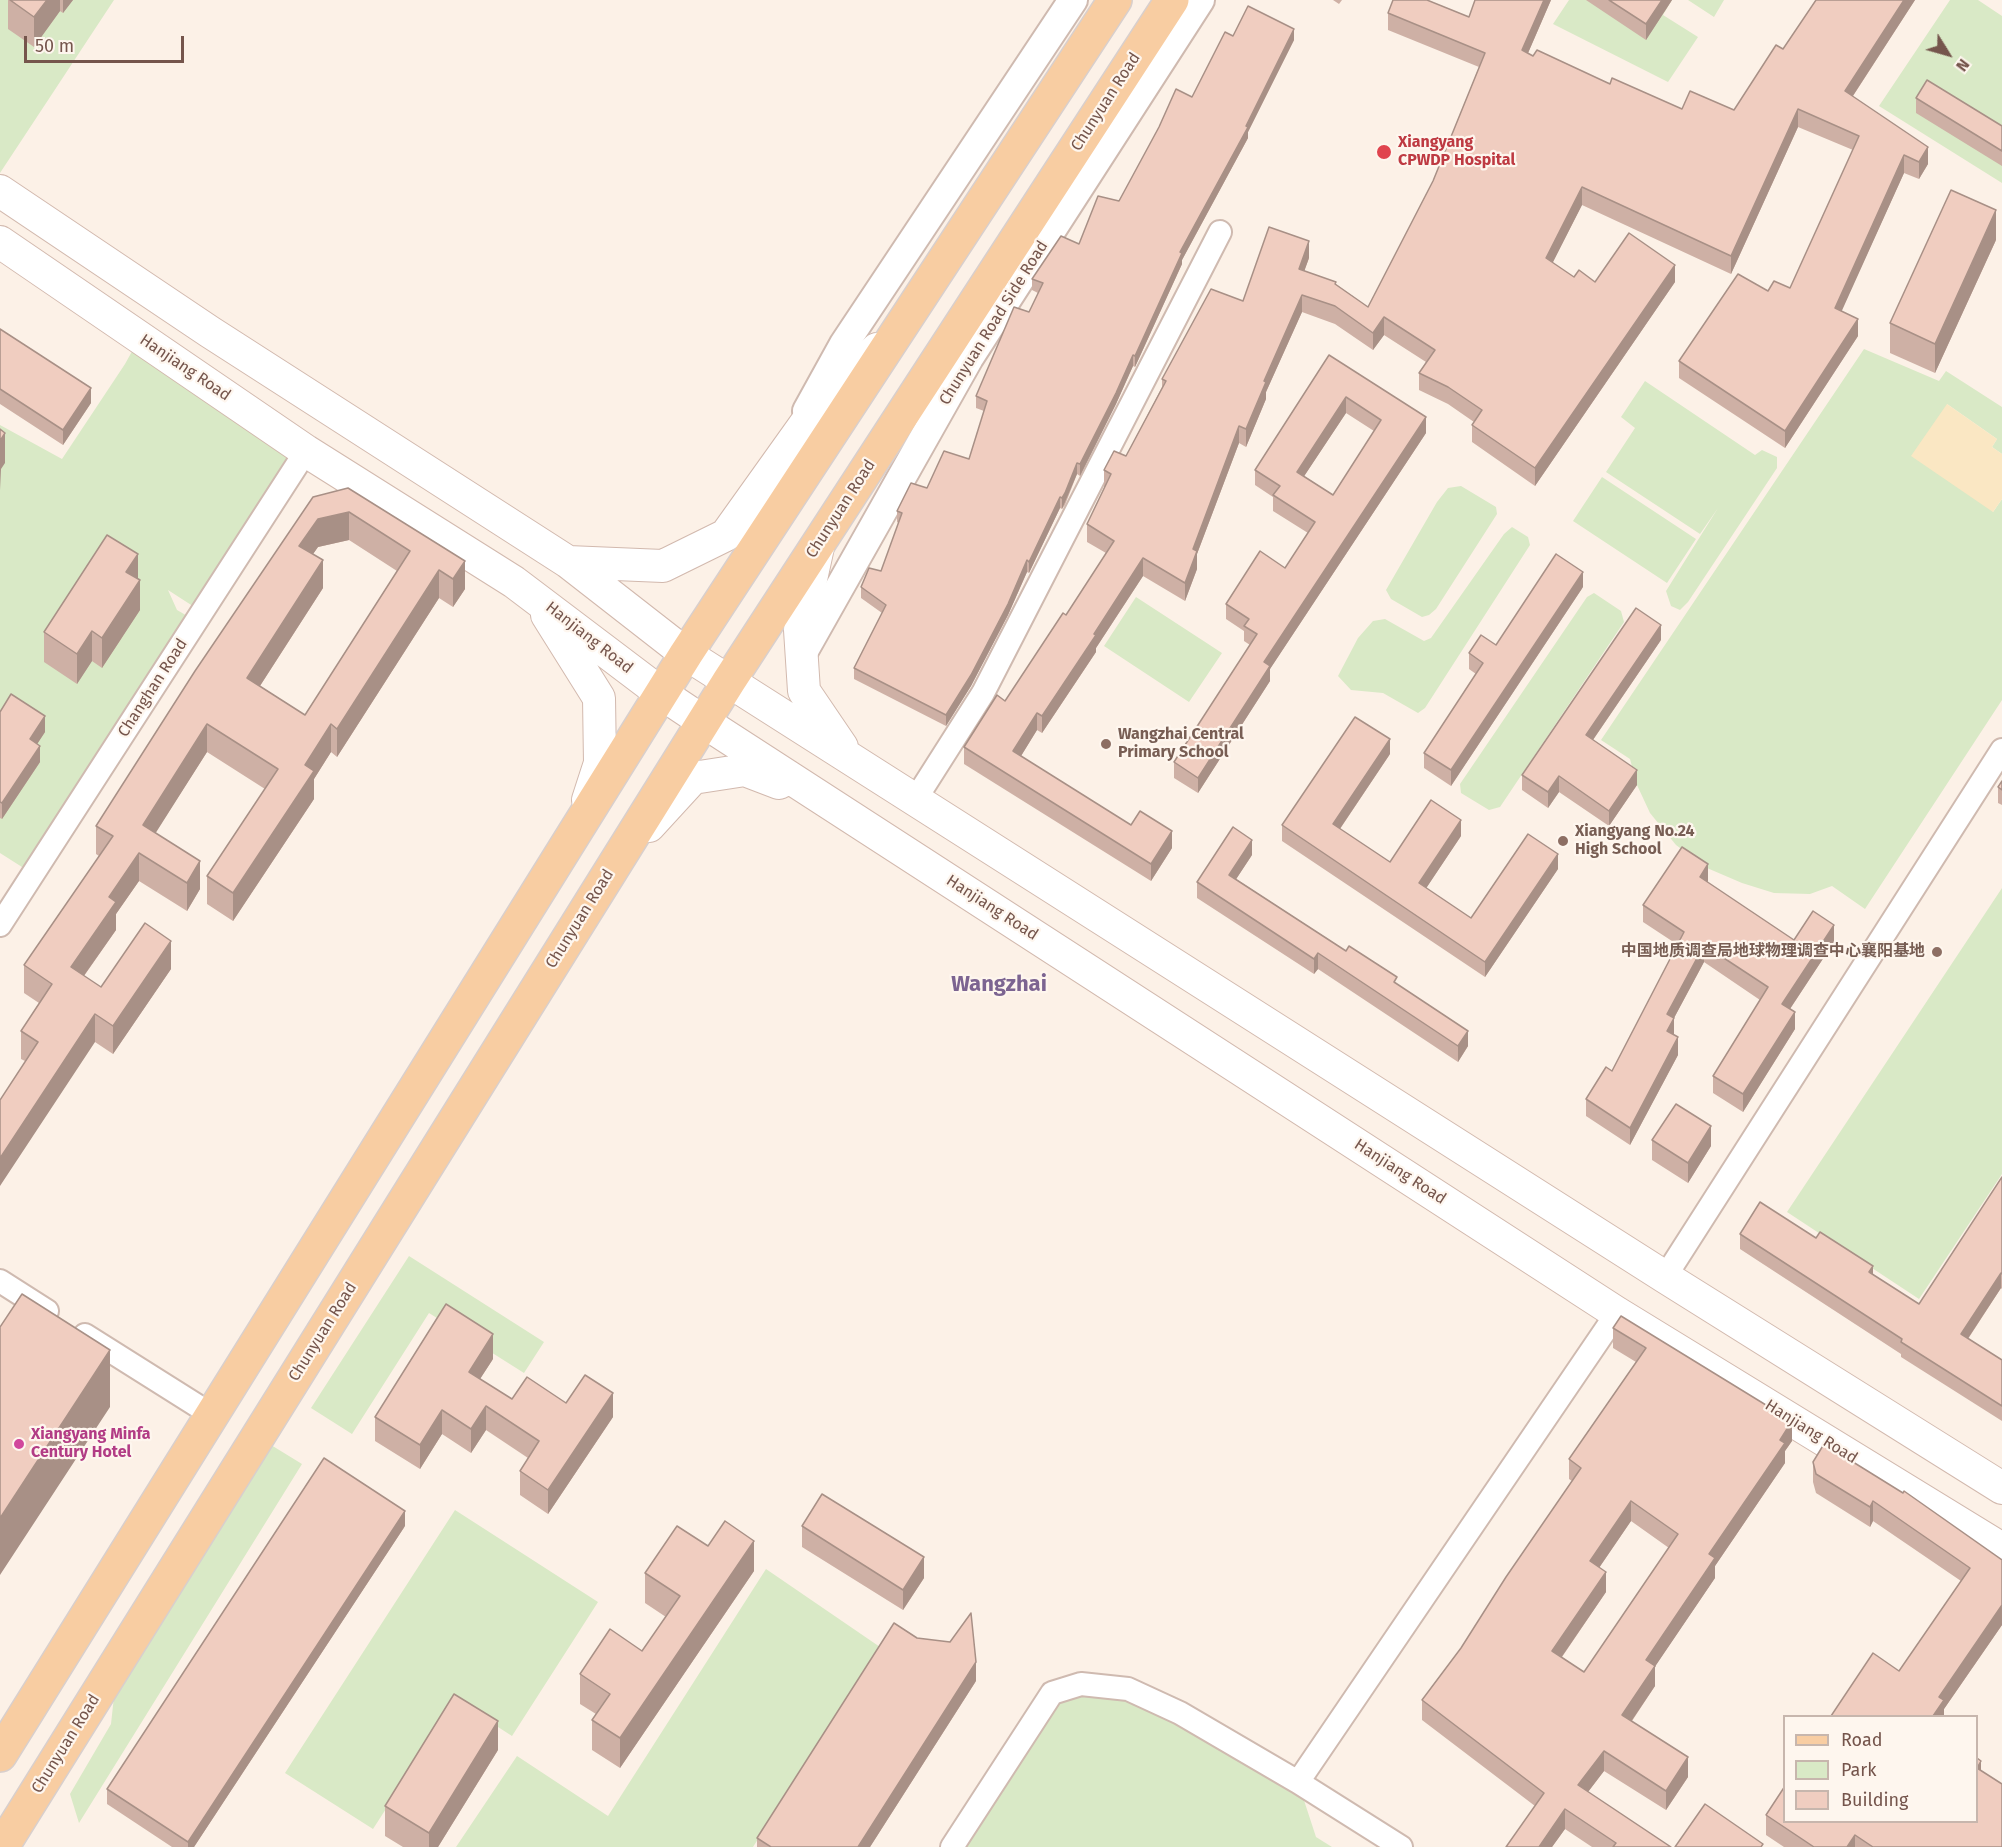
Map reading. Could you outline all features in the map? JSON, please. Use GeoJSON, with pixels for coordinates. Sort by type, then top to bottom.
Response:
{"type":"FeatureCollection","features":[{"type":"Feature","properties":{"kind":"main road"},"geometry":{"type":"LineString","coordinates":[[0,1755],[686,654],[1115,0]]}},
{"type":"Feature","properties":{"kind":"main road","name":"Chunyuan Road"},"geometry":{"type":"LineString","coordinates":[[2,1847],[729,681],[1172,0]]}},
{"type":"Feature","properties":{"kind":"main road"},"geometry":{"type":"LineString","coordinates":[[0,190],[210,332],[567,562],[686,654],[1665,1277],[2002,1488]]}},
{"type":"Feature","properties":{"kind":"main road","name":"Hanjiang Road"},"geometry":{"type":"LineString","coordinates":[[0,242],[306,451],[537,598],[662,694],[704,722],[1617,1312],[2002,1549]]}},
{"type":"Feature","properties":{"kind":"main road"},"geometry":{"type":"LineString","coordinates":[[567,562],[663,566],[726,535],[816,409],[901,326]]}},
{"type":"Feature","properties":{"kind":"main road"},"geometry":{"type":"LineString","coordinates":[[819,542],[800,630],[804,691],[850,758]]}},
{"type":"Feature","properties":{"kind":"main road"},"geometry":{"type":"LineString","coordinates":[[537,598],[598,698],[600,763],[580,825]]}},
{"type":"Feature","properties":{"kind":"main road"},"geometry":{"type":"LineString","coordinates":[[616,862],[693,778],[745,770],[826,801]]}},
{"type":"Feature","properties":{"kind":"street"},"geometry":{"type":"LineString","coordinates":[[777,464],[844,344],[1073,0]]}},
{"type":"Feature","properties":{"kind":"street","name":"Chunyuan Road Side Road"},"geometry":{"type":"LineString","coordinates":[[802,654],[969,357],[1200,0]]}},
{"type":"Feature","properties":{"kind":"street"},"geometry":{"type":"LineString","coordinates":[[1008,297],[1034,212]]}},
{"type":"Feature","properties":{"kind":"street"},"geometry":{"type":"LineString","coordinates":[[915,800],[983,693],[1220,232]]}},
{"type":"Feature","properties":{"kind":"street","name":"Changhan Road"},"geometry":{"type":"LineString","coordinates":[[0,925],[306,451]]}},
{"type":"Feature","properties":{"kind":"street"},"geometry":{"type":"LineString","coordinates":[[1665,1277],[2002,750]]}},
{"type":"Feature","properties":{"kind":"street"},"geometry":{"type":"LineString","coordinates":[[0,1281],[212,1415]]}},
{"type":"Feature","properties":{"kind":"street"},"geometry":{"type":"LineString","coordinates":[[1298,1782],[1617,1312]]}},
{"type":"Feature","properties":{"kind":"street"},"geometry":{"type":"LineString","coordinates":[[952,1847],[1052,1693],[1081,1684],[1128,1689],[1180,1713],[1298,1782],[1401,1847]]}},
{"type":"Feature","properties":{"kind":"green space"},"geometry":{"type":"Polygon","coordinates":[[[0,0],[114,0],[0,173],[0,0]]]}},
{"type":"Feature","properties":{"kind":"green space"},"geometry":{"type":"Polygon","coordinates":[[[1569,0],[1672,0],[1663,15],[1698,37],[1668,82],[1553,24],[1569,0]]]}},
{"type":"Feature","properties":{"kind":"green space"},"geometry":{"type":"Polygon","coordinates":[[[1688,0],[1724,0],[1714,17],[1688,0]]]}},
{"type":"Feature","properties":{"kind":"green space"},"geometry":{"type":"Polygon","coordinates":[[[1950,0],[1978,0],[2002,16],[2002,183],[1879,106],[1950,0]]]}},
{"type":"Feature","properties":{"kind":"green space"},"geometry":{"type":"Polygon","coordinates":[[[140,337],[306,451],[202,612],[168,590],[177,610],[196,621],[33,874],[0,853],[0,425],[62,459],[125,364],[140,337]]]}},
{"type":"Feature","properties":{"kind":"green space"},"geometry":{"type":"Polygon","coordinates":[[[1864,349],[1939,381],[1946,371],[2002,407],[2002,454],[1992,447],[1997,439],[1947,404],[1993,512],[2002,499],[2002,700],[1865,909],[1832,886],[1810,894],[1774,893],[1742,883],[1707,868],[1676,845],[1650,813],[1637,785],[1630,759],[1601,740],[1864,349]]]}},
{"type":"Feature","properties":{"kind":"green space"},"geometry":{"type":"Polygon","coordinates":[[[1645,381],[1755,455],[1762,450],[1777,457],[1777,468],[1688,602],[1680,610],[1671,606],[1666,591],[1718,508],[1700,534],[1606,472],[1635,428],[1621,417],[1645,381]]]}},
{"type":"Feature","properties":{"kind":"green space"},"geometry":{"type":"Polygon","coordinates":[[[1602,477],[1696,539],[1667,583],[1573,521],[1602,477]]]}},
{"type":"Feature","properties":{"kind":"green space"},"geometry":{"type":"Polygon","coordinates":[[[1461,486],[1496,507],[1497,514],[1436,609],[1422,617],[1391,599],[1386,590],[1437,502],[1448,488],[1461,486]]]}},
{"type":"Feature","properties":{"kind":"green space"},"geometry":{"type":"Polygon","coordinates":[[[1512,527],[1528,537],[1530,545],[1425,708],[1418,713],[1383,693],[1351,690],[1338,676],[1358,638],[1373,621],[1385,619],[1424,641],[1431,638],[1504,534],[1512,527]]]}},
{"type":"Feature","properties":{"kind":"green space"},"geometry":{"type":"Polygon","coordinates":[[[1594,593],[1621,611],[1624,622],[1500,807],[1489,810],[1461,793],[1460,784],[1587,597],[1594,593]]]}},
{"type":"Feature","properties":{"kind":"green space"},"geometry":{"type":"Polygon","coordinates":[[[1136,597],[1222,653],[1189,702],[1104,646],[1136,597]]]}},
{"type":"Feature","properties":{"kind":"green space"},"geometry":{"type":"Polygon","coordinates":[[[2002,888],[2002,1174],[1919,1299],[1787,1212],[2002,888]]]}},
{"type":"Feature","properties":{"kind":"green space"},"geometry":{"type":"Polygon","coordinates":[[[409,1256],[544,1342],[524,1373],[429,1313],[352,1434],[311,1408],[409,1256]]]}},
{"type":"Feature","properties":{"kind":"green space"},"geometry":{"type":"Polygon","coordinates":[[[258,1437],[302,1464],[79,1823],[70,1794],[111,1724],[118,1660],[258,1437]]]}},
{"type":"Feature","properties":{"kind":"green space"},"geometry":{"type":"Polygon","coordinates":[[[455,1510],[598,1602],[512,1736],[456,1700],[373,1829],[285,1773],[455,1510]]]}},
{"type":"Feature","properties":{"kind":"green space"},"geometry":{"type":"Polygon","coordinates":[[[766,1569],[880,1647],[753,1847],[456,1847],[517,1756],[608,1816],[766,1569]]]}},
{"type":"Feature","properties":{"kind":"green space"},"geometry":{"type":"Polygon","coordinates":[[[1128,1689],[1298,1782],[1316,1837],[1332,1847],[956,1847],[1052,1693],[1128,1689]]]}},
{"type":"Feature","properties":{"kind":"sand"},"geometry":{"type":"Polygon","coordinates":[[[1947,404],[1997,439],[1992,447],[2002,454],[2002,499],[1993,512],[1911,456],[1947,404]]]}},
{"type":"Feature","properties":{"kind":"building"},"geometry":{"type":"Polygon","coordinates":[[[10,0],[47,0],[34,17],[10,0]]]}},
{"type":"Feature","properties":{"kind":"building"},"geometry":{"type":"Polygon","coordinates":[[[1393,0],[1427,0],[1469,17],[1475,0],[1544,0],[1522,50],[1533,56],[1537,50],[1610,84],[1612,78],[1682,109],[1690,91],[1734,110],[1776,45],[1783,49],[1816,0],[1904,0],[1845,91],[1928,147],[1919,162],[1904,155],[1835,308],[1858,319],[1785,431],[1679,361],[1738,274],[1768,291],[1774,281],[1790,288],[1859,136],[1798,109],[1731,256],[1582,187],[1546,258],[1574,277],[1579,270],[1595,282],[1629,233],[1675,265],[1535,468],[1472,425],[1482,410],[1448,387],[1419,373],[1435,350],[1384,317],[1373,333],[1335,306],[1302,295],[1264,381],[1266,382],[1246,429],[1239,426],[1193,549],[1197,551],[1185,583],[1143,558],[1094,634],[1096,635],[1042,716],[1037,713],[1013,751],[1131,825],[1140,811],[1172,831],[1151,864],[964,747],[997,695],[1005,701],[1063,613],[1066,615],[1114,541],[1087,524],[1111,474],[1104,470],[1114,451],[1126,456],[1166,381],[1162,379],[1211,289],[1243,301],[1269,227],[1309,241],[1299,269],[1336,282],[1335,284],[1368,307],[1433,181],[1485,53],[1388,13],[1393,0]]]}},
{"type":"Feature","properties":{"kind":"building"},"geometry":{"type":"Polygon","coordinates":[[[1609,0],[1662,0],[1646,24],[1609,0]]]}},
{"type":"Feature","properties":{"kind":"building"},"geometry":{"type":"Polygon","coordinates":[[[1248,6],[1294,29],[1246,126],[1248,127],[1180,252],[1182,253],[1135,356],[1133,355],[1080,464],[1077,463],[1065,493],[1062,498],[1060,497],[1029,562],[1027,560],[1008,604],[971,675],[946,715],[854,668],[886,605],[861,587],[869,568],[881,571],[902,513],[897,511],[911,483],[927,488],[944,451],[969,459],[987,401],[976,396],[1014,307],[1029,312],[1043,283],[1032,279],[1061,236],[1079,244],[1098,196],[1119,201],[1159,127],[1176,89],[1192,97],[1225,32],[1233,36],[1248,6]]]}},
{"type":"Feature","properties":{"kind":"building"},"geometry":{"type":"Polygon","coordinates":[[[1927,80],[2002,126],[2002,151],[1916,98],[1927,80]]]}},
{"type":"Feature","properties":{"kind":"building"},"geometry":{"type":"Polygon","coordinates":[[[1951,190],[1996,210],[1935,344],[1890,323],[1951,190]]]}},
{"type":"Feature","properties":{"kind":"building"},"geometry":{"type":"Polygon","coordinates":[[[0,329],[91,388],[63,430],[0,389],[0,329]]]}},
{"type":"Feature","properties":{"kind":"building"},"geometry":{"type":"Polygon","coordinates":[[[1329,355],[1426,417],[1264,662],[1270,666],[1198,778],[1174,762],[1257,634],[1244,626],[1249,619],[1226,604],[1260,551],[1285,568],[1315,522],[1273,495],[1280,486],[1255,470],[1329,355]],[[1346,397],[1297,472],[1333,495],[1381,420],[1346,397]]]}},
{"type":"Feature","properties":{"kind":"building"},"geometry":{"type":"Polygon","coordinates":[[[0,429],[5,433],[0,441],[0,429]]]}},
{"type":"Feature","properties":{"kind":"building"},"geometry":{"type":"Polygon","coordinates":[[[348,488],[465,561],[453,579],[439,570],[337,729],[331,724],[305,765],[314,771],[233,893],[207,876],[278,769],[207,724],[143,825],[200,861],[187,883],[139,853],[109,897],[116,902],[71,967],[101,987],[145,923],[171,941],[113,1026],[95,1014],[0,1158],[0,1100],[38,1042],[21,1031],[52,984],[24,965],[113,836],[96,826],[195,671],[313,497],[348,488]],[[349,512],[318,519],[299,546],[323,560],[247,678],[305,715],[410,551],[349,512]]]}},
{"type":"Feature","properties":{"kind":"building"},"geometry":{"type":"Polygon","coordinates":[[[107,535],[138,554],[126,572],[140,580],[102,638],[92,631],[77,654],[44,632],[107,535]]]}},
{"type":"Feature","properties":{"kind":"building"},"geometry":{"type":"Polygon","coordinates":[[[1556,554],[1583,572],[1451,770],[1424,753],[1483,663],[1469,653],[1481,635],[1496,645],[1556,554]]]}},
{"type":"Feature","properties":{"kind":"building"},"geometry":{"type":"Polygon","coordinates":[[[1636,608],[1661,625],[1586,735],[1637,770],[1609,811],[1559,776],[1548,792],[1522,775],[1636,608]]]}},
{"type":"Feature","properties":{"kind":"building"},"geometry":{"type":"Polygon","coordinates":[[[11,694],[45,716],[30,739],[40,746],[2,803],[0,802],[0,712],[11,694]]]}},
{"type":"Feature","properties":{"kind":"building"},"geometry":{"type":"Polygon","coordinates":[[[1355,717],[1390,739],[1333,824],[1390,862],[1431,800],[1461,820],[1419,883],[1471,918],[1528,834],[1558,854],[1485,962],[1282,825],[1355,717]]]}},
{"type":"Feature","properties":{"kind":"building"},"geometry":{"type":"Polygon","coordinates":[[[1233,827],[1252,840],[1229,875],[1346,951],[1349,946],[1397,977],[1394,982],[1468,1031],[1458,1046],[1318,953],[1314,959],[1197,882],[1233,827]]]}},
{"type":"Feature","properties":{"kind":"building"},"geometry":{"type":"Polygon","coordinates":[[[1682,847],[1708,864],[1700,877],[1794,940],[1813,911],[1834,925],[1782,1004],[1795,1012],[1743,1094],[1713,1076],[1768,987],[1704,945],[1667,1014],[1674,1018],[1667,1031],[1678,1037],[1630,1128],[1586,1099],[1606,1067],[1612,1071],[1684,932],[1643,905],[1682,847]]]}},
{"type":"Feature","properties":{"kind":"building"},"geometry":{"type":"Polygon","coordinates":[[[1676,1104],[1711,1126],[1688,1163],[1652,1140],[1676,1104]]]}},
{"type":"Feature","properties":{"kind":"building"},"geometry":{"type":"Polygon","coordinates":[[[2002,1177],[2002,1274],[1961,1334],[2002,1360],[2002,1406],[1901,1342],[1902,1339],[1740,1234],[1760,1202],[1816,1238],[1820,1232],[1873,1266],[1869,1272],[1919,1304],[2002,1177]]]}},
{"type":"Feature","properties":{"kind":"building"},"geometry":{"type":"Polygon","coordinates":[[[22,1294],[110,1350],[0,1518],[0,1327],[22,1294]]]}},
{"type":"Feature","properties":{"kind":"building"},"geometry":{"type":"Polygon","coordinates":[[[446,1304],[493,1334],[469,1372],[512,1399],[527,1377],[566,1403],[585,1375],[613,1393],[548,1490],[520,1471],[539,1441],[486,1406],[471,1429],[442,1410],[420,1445],[375,1417],[446,1304]]]}},
{"type":"Feature","properties":{"kind":"building"},"geometry":{"type":"Polygon","coordinates":[[[1621,1316],[1792,1421],[1780,1440],[1785,1443],[1709,1554],[1715,1558],[1646,1660],[1655,1666],[1622,1715],[1688,1757],[1666,1791],[1604,1751],[1578,1785],[1671,1847],[1613,1847],[1616,1843],[1565,1809],[1539,1847],[1506,1847],[1544,1793],[1422,1700],[1461,1648],[1506,1577],[1581,1468],[1569,1459],[1646,1348],[1613,1328],[1621,1316]],[[1631,1501],[1590,1561],[1606,1572],[1552,1651],[1584,1672],[1678,1534],[1631,1501]]]}},
{"type":"Feature","properties":{"kind":"building"},"geometry":{"type":"Polygon","coordinates":[[[1824,1444],[1903,1493],[1904,1491],[2002,1560],[2002,1605],[1939,1697],[1944,1700],[1934,1715],[1832,1715],[1873,1653],[1899,1671],[1970,1568],[1873,1501],[1870,1507],[1816,1474],[1813,1462],[1824,1444]]]}},
{"type":"Feature","properties":{"kind":"building"},"geometry":{"type":"Polygon","coordinates":[[[324,1458],[405,1511],[188,1842],[107,1789],[324,1458]]]}},
{"type":"Feature","properties":{"kind":"building"},"geometry":{"type":"Polygon","coordinates":[[[822,1494],[924,1557],[903,1590],[802,1526],[822,1494]]]}},
{"type":"Feature","properties":{"kind":"building"},"geometry":{"type":"Polygon","coordinates":[[[725,1521],[754,1541],[620,1738],[592,1720],[610,1694],[580,1674],[610,1629],[642,1651],[680,1596],[645,1573],[677,1526],[708,1546],[725,1521]]]}},
{"type":"Feature","properties":{"kind":"building"},"geometry":{"type":"Polygon","coordinates":[[[971,1613],[976,1662],[858,1847],[771,1847],[757,1838],[894,1623],[917,1638],[950,1642],[971,1613]]]}},
{"type":"Feature","properties":{"kind":"building"},"geometry":{"type":"Polygon","coordinates":[[[454,1694],[498,1721],[429,1833],[385,1806],[454,1694]]]}},
{"type":"Feature","properties":{"kind":"building"},"geometry":{"type":"Polygon","coordinates":[[[1978,1769],[2002,1784],[2002,1847],[1873,1847],[1855,1835],[1847,1847],[1814,1847],[1766,1815],[1783,1789],[1783,1823],[1978,1823],[1978,1769]]]}},
{"type":"Feature","properties":{"kind":"building"},"geometry":{"type":"Polygon","coordinates":[[[1705,1804],[1763,1844],[1761,1847],[1675,1847],[1705,1804]]]}},
{"type":"Feature","properties":{"kind":"place","name":"Xiangyang CPWDP Hospital"},"geometry":{"type":"Point","coordinates":[1384,152]}},
{"type":"Feature","properties":{"kind":"place","name":"Wangzhai Central Primary School"},"geometry":{"type":"Point","coordinates":[1106,744]}},
{"type":"Feature","properties":{"kind":"place","name":"Xiangyang No.24 High School"},"geometry":{"type":"Point","coordinates":[1563,841]}},
{"type":"Feature","properties":{"kind":"place","name":"中国地质调查局地球物理调查中心襄阳基地"},"geometry":{"type":"Point","coordinates":[1937,952]}},
{"type":"Feature","properties":{"kind":"place","name":"Xiangyang Minfa Century Hotel"},"geometry":{"type":"Point","coordinates":[19,1444]}},
{"type":"Feature","properties":{"kind":"district","name":"Wangzhai"},"geometry":{"type":"Point","coordinates":[999,985]}}]}
